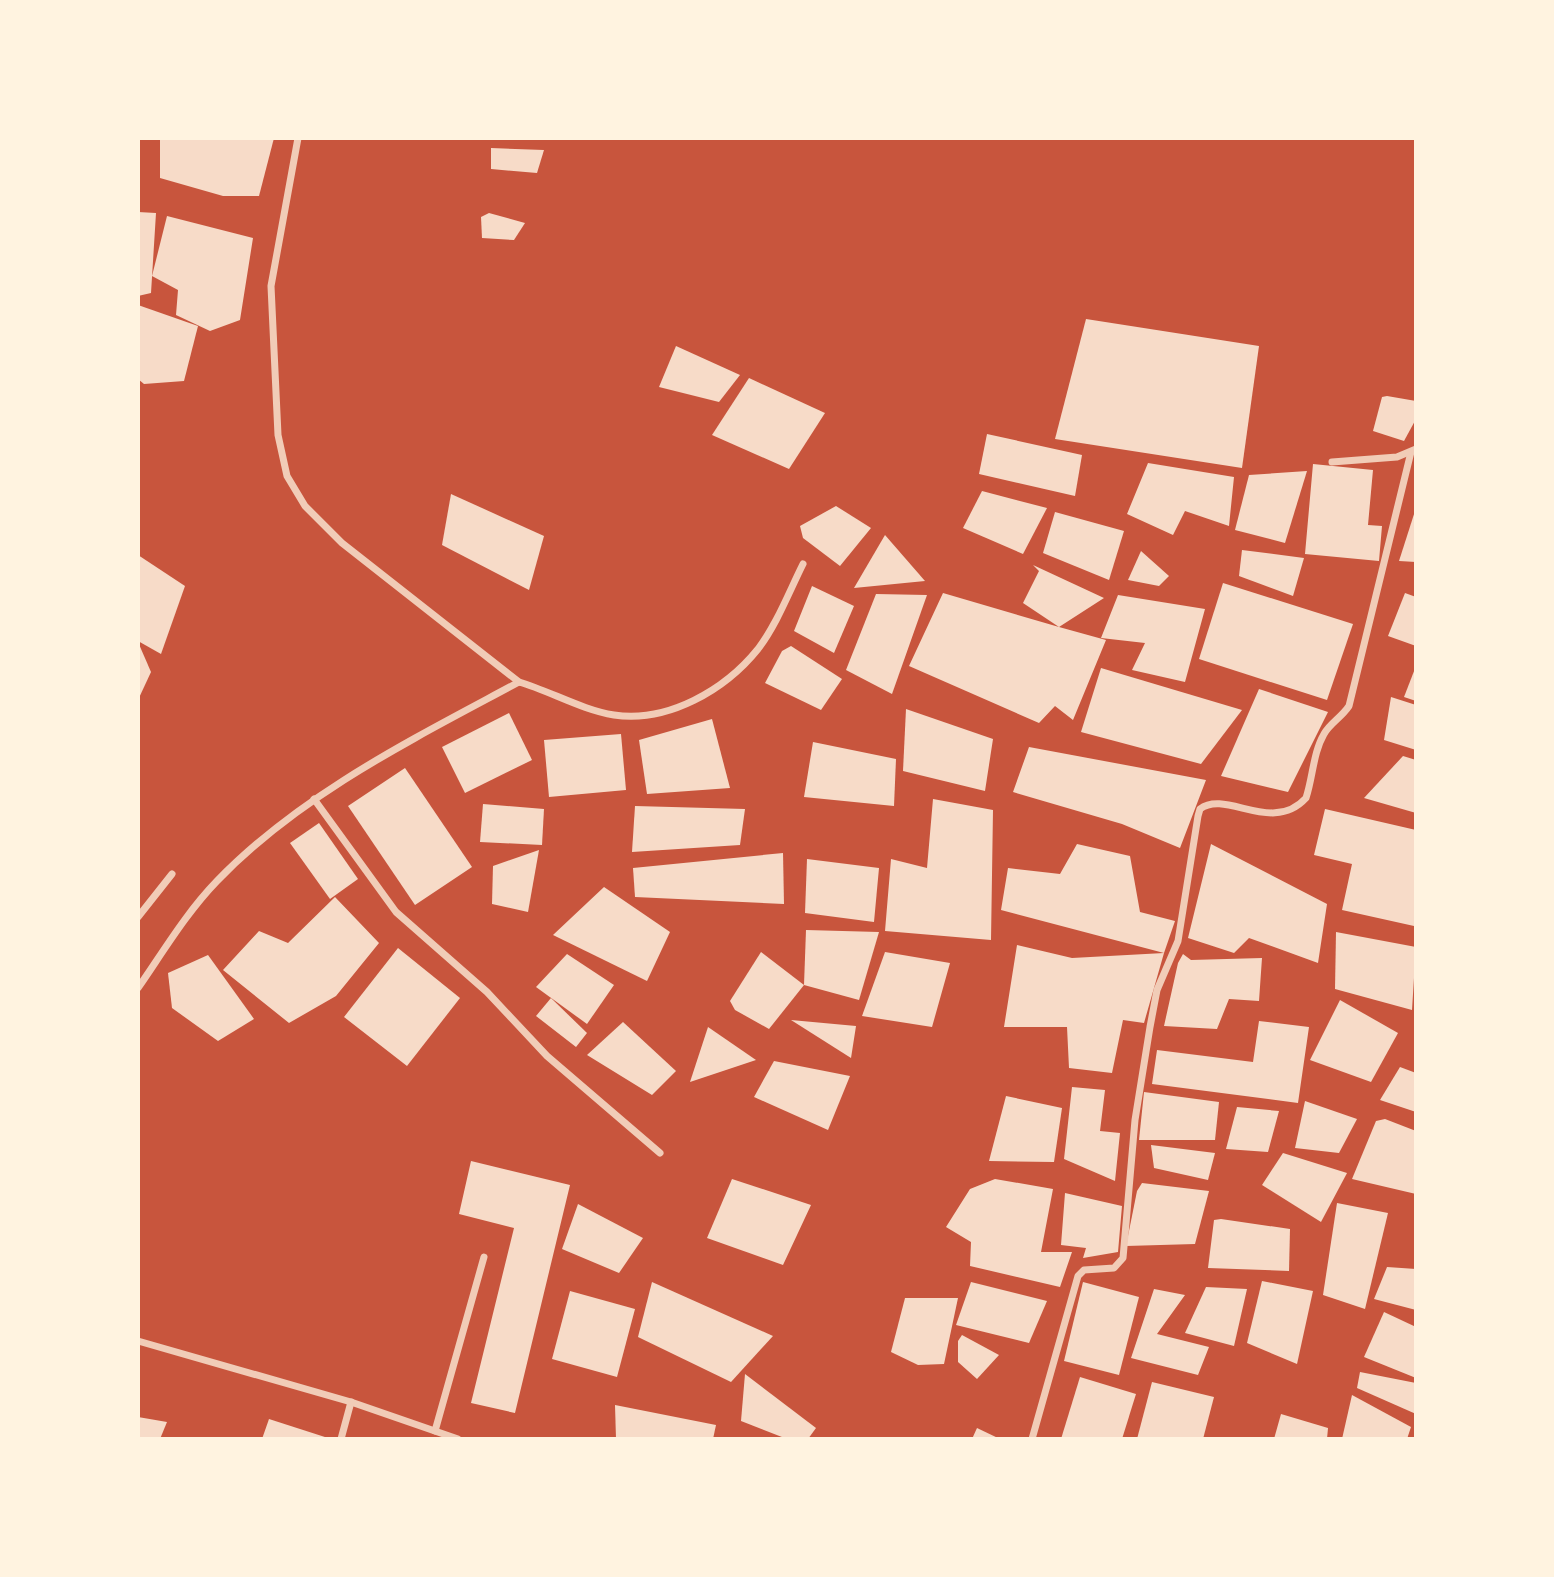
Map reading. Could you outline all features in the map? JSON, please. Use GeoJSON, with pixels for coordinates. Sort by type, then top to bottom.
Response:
{"type":"FeatureCollection","features":[{"type":"Feature","properties":{"kind":"street"},"geometry":{"type":"LineString","coordinates":[[298,138],[271,286],[278,435],[287,476],[305,506],[342,542],[519,682],[612,715],[647,715],[684,705],[708,693],[757,649],[803,564]]}},
{"type":"Feature","properties":{"kind":"street"},"geometry":{"type":"LineString","coordinates":[[1032,1439],[1078,1276],[1084,1270],[1114,1268],[1124,1258],[1135,1120],[1150,1027],[1157,990],[1178,941],[1198,816],[1205,806],[1212,804],[1226,804],[1253,813],[1289,810],[1306,798],[1316,753],[1324,734],[1330,725],[1340,720],[1349,706],[1413,450],[1378,459],[1332,462]]}},
{"type":"Feature","properties":{"kind":"street"},"geometry":{"type":"LineString","coordinates":[[138,988],[192,910],[218,880],[314,799],[406,743],[519,682]]}},
{"type":"Feature","properties":{"kind":"street"},"geometry":{"type":"LineString","coordinates":[[314,799],[396,912],[487,992],[547,1056],[660,1153]]}},
{"type":"Feature","properties":{"kind":"street"},"geometry":{"type":"LineString","coordinates":[[138,917],[172,874]]}},
{"type":"Feature","properties":{"kind":"street"},"geometry":{"type":"LineString","coordinates":[[435,1431],[484,1257]]}},
{"type":"Feature","properties":{"kind":"street"},"geometry":{"type":"LineString","coordinates":[[138,1341],[351,1402],[458,1439]]}},
{"type":"Feature","properties":{"kind":"street"},"geometry":{"type":"LineString","coordinates":[[341,1439],[351,1402]]}},
{"type":"Feature","properties":{"kind":"building"},"geometry":{"type":"Polygon","coordinates":[[[160,138],[274,138],[259,196],[223,196],[160,178],[160,138]]]}},
{"type":"Feature","properties":{"kind":"building"},"geometry":{"type":"Polygon","coordinates":[[[491,148],[544,150],[537,173],[491,169],[491,148]]]}},
{"type":"Feature","properties":{"kind":"building"},"geometry":{"type":"Polygon","coordinates":[[[138,212],[156,213],[151,293],[138,296],[138,212]]]}},
{"type":"Feature","properties":{"kind":"building"},"geometry":{"type":"Polygon","coordinates":[[[489,213],[525,223],[514,240],[482,238],[481,217],[489,213]]]}},
{"type":"Feature","properties":{"kind":"building"},"geometry":{"type":"Polygon","coordinates":[[[167,216],[253,238],[240,320],[210,331],[176,315],[178,290],[152,276],[167,216]]]}},
{"type":"Feature","properties":{"kind":"building"},"geometry":{"type":"Polygon","coordinates":[[[138,305],[198,326],[184,381],[144,384],[138,379],[138,305]]]}},
{"type":"Feature","properties":{"kind":"building"},"geometry":{"type":"Polygon","coordinates":[[[1086,319],[1259,346],[1242,468],[1055,439],[1086,319]]]}},
{"type":"Feature","properties":{"kind":"building"},"geometry":{"type":"Polygon","coordinates":[[[676,346],[740,375],[719,402],[659,387],[676,346]]]}},
{"type":"Feature","properties":{"kind":"building"},"geometry":{"type":"Polygon","coordinates":[[[749,378],[825,413],[789,469],[712,435],[749,378]]]}},
{"type":"Feature","properties":{"kind":"building"},"geometry":{"type":"Polygon","coordinates":[[[1382,397],[1416,401],[1416,419],[1404,441],[1373,431],[1382,397]]]}},
{"type":"Feature","properties":{"kind":"building"},"geometry":{"type":"Polygon","coordinates":[[[987,434],[1082,455],[1075,496],[979,474],[987,434]]]}},
{"type":"Feature","properties":{"kind":"building"},"geometry":{"type":"Polygon","coordinates":[[[1148,463],[1234,477],[1229,526],[1185,511],[1173,535],[1127,514],[1148,463]]]}},
{"type":"Feature","properties":{"kind":"building"},"geometry":{"type":"Polygon","coordinates":[[[1313,464],[1373,470],[1368,525],[1382,526],[1379,561],[1305,554],[1313,464]]]}},
{"type":"Feature","properties":{"kind":"building"},"geometry":{"type":"Polygon","coordinates":[[[1307,471],[1285,543],[1235,530],[1249,475],[1307,471]]]}},
{"type":"Feature","properties":{"kind":"building"},"geometry":{"type":"Polygon","coordinates":[[[982,491],[1047,508],[1023,554],[963,528],[982,491]]]}},
{"type":"Feature","properties":{"kind":"building"},"geometry":{"type":"Polygon","coordinates":[[[451,494],[544,536],[529,590],[442,545],[451,494]]]}},
{"type":"Feature","properties":{"kind":"building"},"geometry":{"type":"Polygon","coordinates":[[[836,506],[871,528],[840,566],[803,538],[800,526],[836,506]]]}},
{"type":"Feature","properties":{"kind":"building"},"geometry":{"type":"Polygon","coordinates":[[[1415,511],[1416,562],[1399,561],[1415,511]]]}},
{"type":"Feature","properties":{"kind":"building"},"geometry":{"type":"Polygon","coordinates":[[[1055,512],[1124,531],[1109,580],[1043,553],[1055,512]]]}},
{"type":"Feature","properties":{"kind":"building"},"geometry":{"type":"Polygon","coordinates":[[[885,535],[925,581],[854,588],[885,535]]]}},
{"type":"Feature","properties":{"kind":"building"},"geometry":{"type":"Polygon","coordinates":[[[1242,550],[1304,558],[1293,596],[1239,576],[1242,550]]]}},
{"type":"Feature","properties":{"kind":"building"},"geometry":{"type":"Polygon","coordinates":[[[1141,551],[1169,576],[1159,586],[1128,580],[1141,551]]]}},
{"type":"Feature","properties":{"kind":"building"},"geometry":{"type":"Polygon","coordinates":[[[138,555],[185,586],[161,654],[138,641],[138,555]]]}},
{"type":"Feature","properties":{"kind":"building"},"geometry":{"type":"Polygon","coordinates":[[[1033,565],[1104,598],[1059,627],[1023,603],[1039,571],[1033,565]]]}},
{"type":"Feature","properties":{"kind":"building"},"geometry":{"type":"Polygon","coordinates":[[[1223,583],[1353,624],[1327,700],[1199,659],[1223,583]]]}},
{"type":"Feature","properties":{"kind":"building"},"geometry":{"type":"Polygon","coordinates":[[[812,586],[854,606],[834,653],[794,631],[812,586]]]}},
{"type":"Feature","properties":{"kind":"building"},"geometry":{"type":"Polygon","coordinates":[[[943,593],[1106,640],[1073,720],[1055,706],[1039,723],[909,666],[943,593]]]}},
{"type":"Feature","properties":{"kind":"building"},"geometry":{"type":"Polygon","coordinates":[[[1405,593],[1416,597],[1416,646],[1388,636],[1405,593]]]}},
{"type":"Feature","properties":{"kind":"building"},"geometry":{"type":"Polygon","coordinates":[[[876,594],[927,595],[892,694],[846,670],[876,594]]]}},
{"type":"Feature","properties":{"kind":"building"},"geometry":{"type":"Polygon","coordinates":[[[1118,595],[1205,609],[1185,682],[1132,670],[1145,643],[1101,638],[1118,595]]]}},
{"type":"Feature","properties":{"kind":"building"},"geometry":{"type":"Polygon","coordinates":[[[138,642],[151,672],[138,700],[138,642]]]}},
{"type":"Feature","properties":{"kind":"building"},"geometry":{"type":"Polygon","coordinates":[[[791,646],[842,679],[821,710],[765,683],[782,651],[791,646]]]}},
{"type":"Feature","properties":{"kind":"building"},"geometry":{"type":"Polygon","coordinates":[[[1416,666],[1416,701],[1404,697],[1416,666]]]}},
{"type":"Feature","properties":{"kind":"building"},"geometry":{"type":"Polygon","coordinates":[[[1101,668],[1242,710],[1201,764],[1081,732],[1101,668]]]}},
{"type":"Feature","properties":{"kind":"building"},"geometry":{"type":"Polygon","coordinates":[[[1259,689],[1328,712],[1288,792],[1221,776],[1259,689]]]}},
{"type":"Feature","properties":{"kind":"building"},"geometry":{"type":"Polygon","coordinates":[[[1391,697],[1416,705],[1416,750],[1384,740],[1391,697]]]}},
{"type":"Feature","properties":{"kind":"building"},"geometry":{"type":"Polygon","coordinates":[[[906,709],[993,739],[985,791],[903,771],[906,709]]]}},
{"type":"Feature","properties":{"kind":"building"},"geometry":{"type":"Polygon","coordinates":[[[509,713],[532,760],[465,793],[442,747],[509,713]]]}},
{"type":"Feature","properties":{"kind":"building"},"geometry":{"type":"Polygon","coordinates":[[[712,719],[730,788],[647,794],[639,740],[712,719]]]}},
{"type":"Feature","properties":{"kind":"building"},"geometry":{"type":"Polygon","coordinates":[[[621,734],[626,790],[549,797],[544,740],[621,734]]]}},
{"type":"Feature","properties":{"kind":"building"},"geometry":{"type":"Polygon","coordinates":[[[813,742],[896,759],[894,806],[804,797],[813,742]]]}},
{"type":"Feature","properties":{"kind":"building"},"geometry":{"type":"Polygon","coordinates":[[[1029,747],[1206,780],[1180,848],[1122,824],[1013,792],[1029,747]]]}},
{"type":"Feature","properties":{"kind":"building"},"geometry":{"type":"Polygon","coordinates":[[[1403,756],[1416,760],[1416,813],[1364,798],[1403,756]]]}},
{"type":"Feature","properties":{"kind":"building"},"geometry":{"type":"Polygon","coordinates":[[[405,768],[472,867],[415,905],[348,806],[405,768]]]}},
{"type":"Feature","properties":{"kind":"building"},"geometry":{"type":"Polygon","coordinates":[[[933,799],[993,810],[991,940],[885,931],[891,859],[927,868],[933,799]]]}},
{"type":"Feature","properties":{"kind":"building"},"geometry":{"type":"Polygon","coordinates":[[[483,804],[544,809],[542,845],[480,842],[483,804]]]}},
{"type":"Feature","properties":{"kind":"building"},"geometry":{"type":"Polygon","coordinates":[[[635,806],[745,809],[740,845],[632,852],[635,806]]]}},
{"type":"Feature","properties":{"kind":"building"},"geometry":{"type":"Polygon","coordinates":[[[1325,809],[1416,830],[1414,926],[1342,910],[1352,864],[1314,855],[1325,809]]]}},
{"type":"Feature","properties":{"kind":"building"},"geometry":{"type":"Polygon","coordinates":[[[319,823],[358,879],[330,899],[290,843],[319,823]]]}},
{"type":"Feature","properties":{"kind":"building"},"geometry":{"type":"Polygon","coordinates":[[[1077,844],[1130,856],[1140,912],[1175,921],[1164,953],[1001,910],[1008,868],[1060,874],[1077,844]]]}},
{"type":"Feature","properties":{"kind":"building"},"geometry":{"type":"Polygon","coordinates":[[[1211,844],[1327,904],[1318,963],[1249,938],[1234,953],[1188,938],[1211,844]]]}},
{"type":"Feature","properties":{"kind":"building"},"geometry":{"type":"Polygon","coordinates":[[[539,850],[528,912],[492,904],[493,866],[539,850]]]}},
{"type":"Feature","properties":{"kind":"building"},"geometry":{"type":"Polygon","coordinates":[[[783,853],[784,904],[635,897],[633,868],[783,853]]]}},
{"type":"Feature","properties":{"kind":"building"},"geometry":{"type":"Polygon","coordinates":[[[807,859],[879,868],[874,922],[805,913],[807,859]]]}},
{"type":"Feature","properties":{"kind":"building"},"geometry":{"type":"Polygon","coordinates":[[[604,887],[670,932],[647,981],[553,935],[604,887]]]}},
{"type":"Feature","properties":{"kind":"building"},"geometry":{"type":"Polygon","coordinates":[[[335,897],[379,943],[336,996],[289,1023],[223,970],[259,931],[288,943],[335,897]]]}},
{"type":"Feature","properties":{"kind":"building"},"geometry":{"type":"Polygon","coordinates":[[[806,930],[879,932],[859,1000],[804,985],[806,930]]]}},
{"type":"Feature","properties":{"kind":"building"},"geometry":{"type":"Polygon","coordinates":[[[1336,932],[1416,947],[1412,1010],[1335,989],[1336,932]]]}},
{"type":"Feature","properties":{"kind":"building"},"geometry":{"type":"Polygon","coordinates":[[[1017,945],[1072,958],[1164,953],[1144,1023],[1123,1020],[1112,1073],[1069,1068],[1067,1027],[1004,1027],[1017,945]]]}},
{"type":"Feature","properties":{"kind":"building"},"geometry":{"type":"Polygon","coordinates":[[[398,948],[460,998],[407,1066],[344,1017],[398,948]]]}},
{"type":"Feature","properties":{"kind":"building"},"geometry":{"type":"Polygon","coordinates":[[[761,952],[804,985],[769,1029],[735,1010],[730,1001],[761,952]]]}},
{"type":"Feature","properties":{"kind":"building"},"geometry":{"type":"Polygon","coordinates":[[[885,952],[950,963],[932,1027],[862,1016],[885,952]]]}},
{"type":"Feature","properties":{"kind":"building"},"geometry":{"type":"Polygon","coordinates":[[[567,954],[614,985],[587,1024],[536,987],[567,954]]]}},
{"type":"Feature","properties":{"kind":"building"},"geometry":{"type":"Polygon","coordinates":[[[1183,954],[1191,960],[1262,958],[1259,1001],[1229,999],[1217,1029],[1164,1026],[1178,963],[1183,954]]]}},
{"type":"Feature","properties":{"kind":"building"},"geometry":{"type":"Polygon","coordinates":[[[208,955],[254,1019],[218,1041],[172,1008],[168,973],[208,955]]]}},
{"type":"Feature","properties":{"kind":"building"},"geometry":{"type":"Polygon","coordinates":[[[551,998],[587,1033],[576,1047],[536,1016],[551,998]]]}},
{"type":"Feature","properties":{"kind":"building"},"geometry":{"type":"Polygon","coordinates":[[[1340,1000],[1398,1033],[1371,1082],[1310,1060],[1340,1000]]]}},
{"type":"Feature","properties":{"kind":"building"},"geometry":{"type":"Polygon","coordinates":[[[791,1020],[856,1026],[851,1058],[791,1020]]]}},
{"type":"Feature","properties":{"kind":"building"},"geometry":{"type":"Polygon","coordinates":[[[1259,1021],[1309,1027],[1298,1103],[1152,1084],[1157,1050],[1253,1062],[1259,1021]]]}},
{"type":"Feature","properties":{"kind":"building"},"geometry":{"type":"Polygon","coordinates":[[[623,1022],[676,1071],[652,1095],[587,1055],[623,1022]]]}},
{"type":"Feature","properties":{"kind":"building"},"geometry":{"type":"Polygon","coordinates":[[[708,1027],[756,1060],[690,1082],[708,1027]]]}},
{"type":"Feature","properties":{"kind":"building"},"geometry":{"type":"Polygon","coordinates":[[[774,1061],[850,1076],[828,1130],[754,1097],[774,1061]]]}},
{"type":"Feature","properties":{"kind":"building"},"geometry":{"type":"Polygon","coordinates":[[[1400,1067],[1416,1073],[1416,1112],[1380,1100],[1400,1067]]]}},
{"type":"Feature","properties":{"kind":"building"},"geometry":{"type":"Polygon","coordinates":[[[1072,1087],[1105,1090],[1100,1131],[1120,1133],[1115,1181],[1064,1159],[1072,1087]]]}},
{"type":"Feature","properties":{"kind":"building"},"geometry":{"type":"Polygon","coordinates":[[[1144,1092],[1219,1102],[1215,1140],[1139,1140],[1144,1092]]]}},
{"type":"Feature","properties":{"kind":"building"},"geometry":{"type":"Polygon","coordinates":[[[1006,1096],[1062,1108],[1054,1162],[989,1161],[1006,1096]]]}},
{"type":"Feature","properties":{"kind":"building"},"geometry":{"type":"Polygon","coordinates":[[[1305,1101],[1357,1119],[1339,1153],[1295,1148],[1305,1101]]]}},
{"type":"Feature","properties":{"kind":"building"},"geometry":{"type":"Polygon","coordinates":[[[1237,1107],[1279,1111],[1268,1152],[1226,1149],[1237,1107]]]}},
{"type":"Feature","properties":{"kind":"building"},"geometry":{"type":"Polygon","coordinates":[[[1385,1119],[1416,1131],[1416,1194],[1352,1179],[1376,1121],[1385,1119]]]}},
{"type":"Feature","properties":{"kind":"building"},"geometry":{"type":"Polygon","coordinates":[[[1151,1145],[1215,1153],[1208,1180],[1154,1168],[1151,1145]]]}},
{"type":"Feature","properties":{"kind":"building"},"geometry":{"type":"Polygon","coordinates":[[[1283,1153],[1347,1173],[1321,1222],[1262,1185],[1283,1153]]]}},
{"type":"Feature","properties":{"kind":"building"},"geometry":{"type":"Polygon","coordinates":[[[471,1161],[570,1185],[515,1413],[471,1403],[514,1228],[459,1214],[471,1161]]]}},
{"type":"Feature","properties":{"kind":"building"},"geometry":{"type":"Polygon","coordinates":[[[732,1179],[811,1205],[783,1265],[707,1238],[732,1179]]]}},
{"type":"Feature","properties":{"kind":"building"},"geometry":{"type":"Polygon","coordinates":[[[995,1179],[1053,1189],[1041,1252],[1072,1252],[1060,1287],[970,1266],[971,1242],[946,1227],[970,1189],[995,1179]]]}},
{"type":"Feature","properties":{"kind":"building"},"geometry":{"type":"Polygon","coordinates":[[[1142,1183],[1209,1191],[1195,1244],[1126,1246],[1137,1191],[1142,1183]]]}},
{"type":"Feature","properties":{"kind":"building"},"geometry":{"type":"Polygon","coordinates":[[[1065,1193],[1122,1206],[1118,1252],[1083,1258],[1086,1248],[1061,1245],[1065,1193]]]}},
{"type":"Feature","properties":{"kind":"building"},"geometry":{"type":"Polygon","coordinates":[[[1337,1203],[1388,1213],[1365,1309],[1323,1295],[1337,1203]]]}},
{"type":"Feature","properties":{"kind":"building"},"geometry":{"type":"Polygon","coordinates":[[[578,1204],[643,1238],[619,1273],[562,1249],[578,1204]]]}},
{"type":"Feature","properties":{"kind":"building"},"geometry":{"type":"Polygon","coordinates":[[[1214,1220],[1290,1229],[1289,1271],[1208,1268],[1214,1220]]]}},
{"type":"Feature","properties":{"kind":"building"},"geometry":{"type":"Polygon","coordinates":[[[1387,1267],[1416,1269],[1416,1310],[1374,1299],[1387,1267]]]}},
{"type":"Feature","properties":{"kind":"building"},"geometry":{"type":"Polygon","coordinates":[[[1262,1281],[1313,1291],[1297,1364],[1247,1343],[1262,1281]]]}},
{"type":"Feature","properties":{"kind":"building"},"geometry":{"type":"Polygon","coordinates":[[[652,1282],[773,1336],[731,1382],[638,1337],[652,1282]]]}},
{"type":"Feature","properties":{"kind":"building"},"geometry":{"type":"Polygon","coordinates":[[[971,1282],[1047,1301],[1029,1343],[956,1325],[971,1282]]]}},
{"type":"Feature","properties":{"kind":"building"},"geometry":{"type":"Polygon","coordinates":[[[1083,1282],[1139,1297],[1119,1375],[1064,1361],[1083,1282]]]}},
{"type":"Feature","properties":{"kind":"building"},"geometry":{"type":"Polygon","coordinates":[[[1206,1287],[1247,1289],[1234,1346],[1185,1333],[1206,1287]]]}},
{"type":"Feature","properties":{"kind":"building"},"geometry":{"type":"Polygon","coordinates":[[[1154,1289],[1185,1295],[1157,1334],[1209,1347],[1198,1375],[1131,1358],[1154,1289]]]}},
{"type":"Feature","properties":{"kind":"building"},"geometry":{"type":"Polygon","coordinates":[[[570,1291],[635,1309],[617,1377],[552,1359],[570,1291]]]}},
{"type":"Feature","properties":{"kind":"building"},"geometry":{"type":"Polygon","coordinates":[[[905,1298],[958,1298],[944,1364],[918,1365],[891,1352],[905,1298]]]}},
{"type":"Feature","properties":{"kind":"building"},"geometry":{"type":"Polygon","coordinates":[[[1384,1312],[1416,1327],[1416,1378],[1364,1357],[1384,1312]]]}},
{"type":"Feature","properties":{"kind":"building"},"geometry":{"type":"Polygon","coordinates":[[[962,1335],[999,1355],[977,1379],[958,1362],[958,1341],[962,1335]]]}},
{"type":"Feature","properties":{"kind":"building"},"geometry":{"type":"Polygon","coordinates":[[[1360,1372],[1416,1383],[1416,1414],[1357,1388],[1360,1372]]]}},
{"type":"Feature","properties":{"kind":"building"},"geometry":{"type":"Polygon","coordinates":[[[745,1374],[816,1428],[808,1439],[787,1439],[741,1421],[745,1374]]]}},
{"type":"Feature","properties":{"kind":"building"},"geometry":{"type":"Polygon","coordinates":[[[1080,1377],[1136,1394],[1122,1439],[1061,1439],[1080,1377]]]}},
{"type":"Feature","properties":{"kind":"building"},"geometry":{"type":"Polygon","coordinates":[[[1152,1382],[1214,1397],[1203,1439],[1137,1439],[1152,1382]]]}},
{"type":"Feature","properties":{"kind":"building"},"geometry":{"type":"Polygon","coordinates":[[[1352,1395],[1411,1427],[1407,1439],[1342,1439],[1352,1395]]]}},
{"type":"Feature","properties":{"kind":"building"},"geometry":{"type":"Polygon","coordinates":[[[615,1405],[716,1425],[713,1439],[616,1439],[615,1405]]]}},
{"type":"Feature","properties":{"kind":"building"},"geometry":{"type":"Polygon","coordinates":[[[1281,1414],[1328,1428],[1327,1439],[1274,1439],[1281,1414]]]}},
{"type":"Feature","properties":{"kind":"building"},"geometry":{"type":"Polygon","coordinates":[[[138,1417],[167,1422],[160,1439],[138,1439],[138,1417]]]}},
{"type":"Feature","properties":{"kind":"building"},"geometry":{"type":"Polygon","coordinates":[[[269,1419],[328,1438],[328,1439],[262,1439],[269,1419]]]}},
{"type":"Feature","properties":{"kind":"building"},"geometry":{"type":"Polygon","coordinates":[[[977,1428],[1000,1439],[972,1439],[977,1428]]]}}]}
